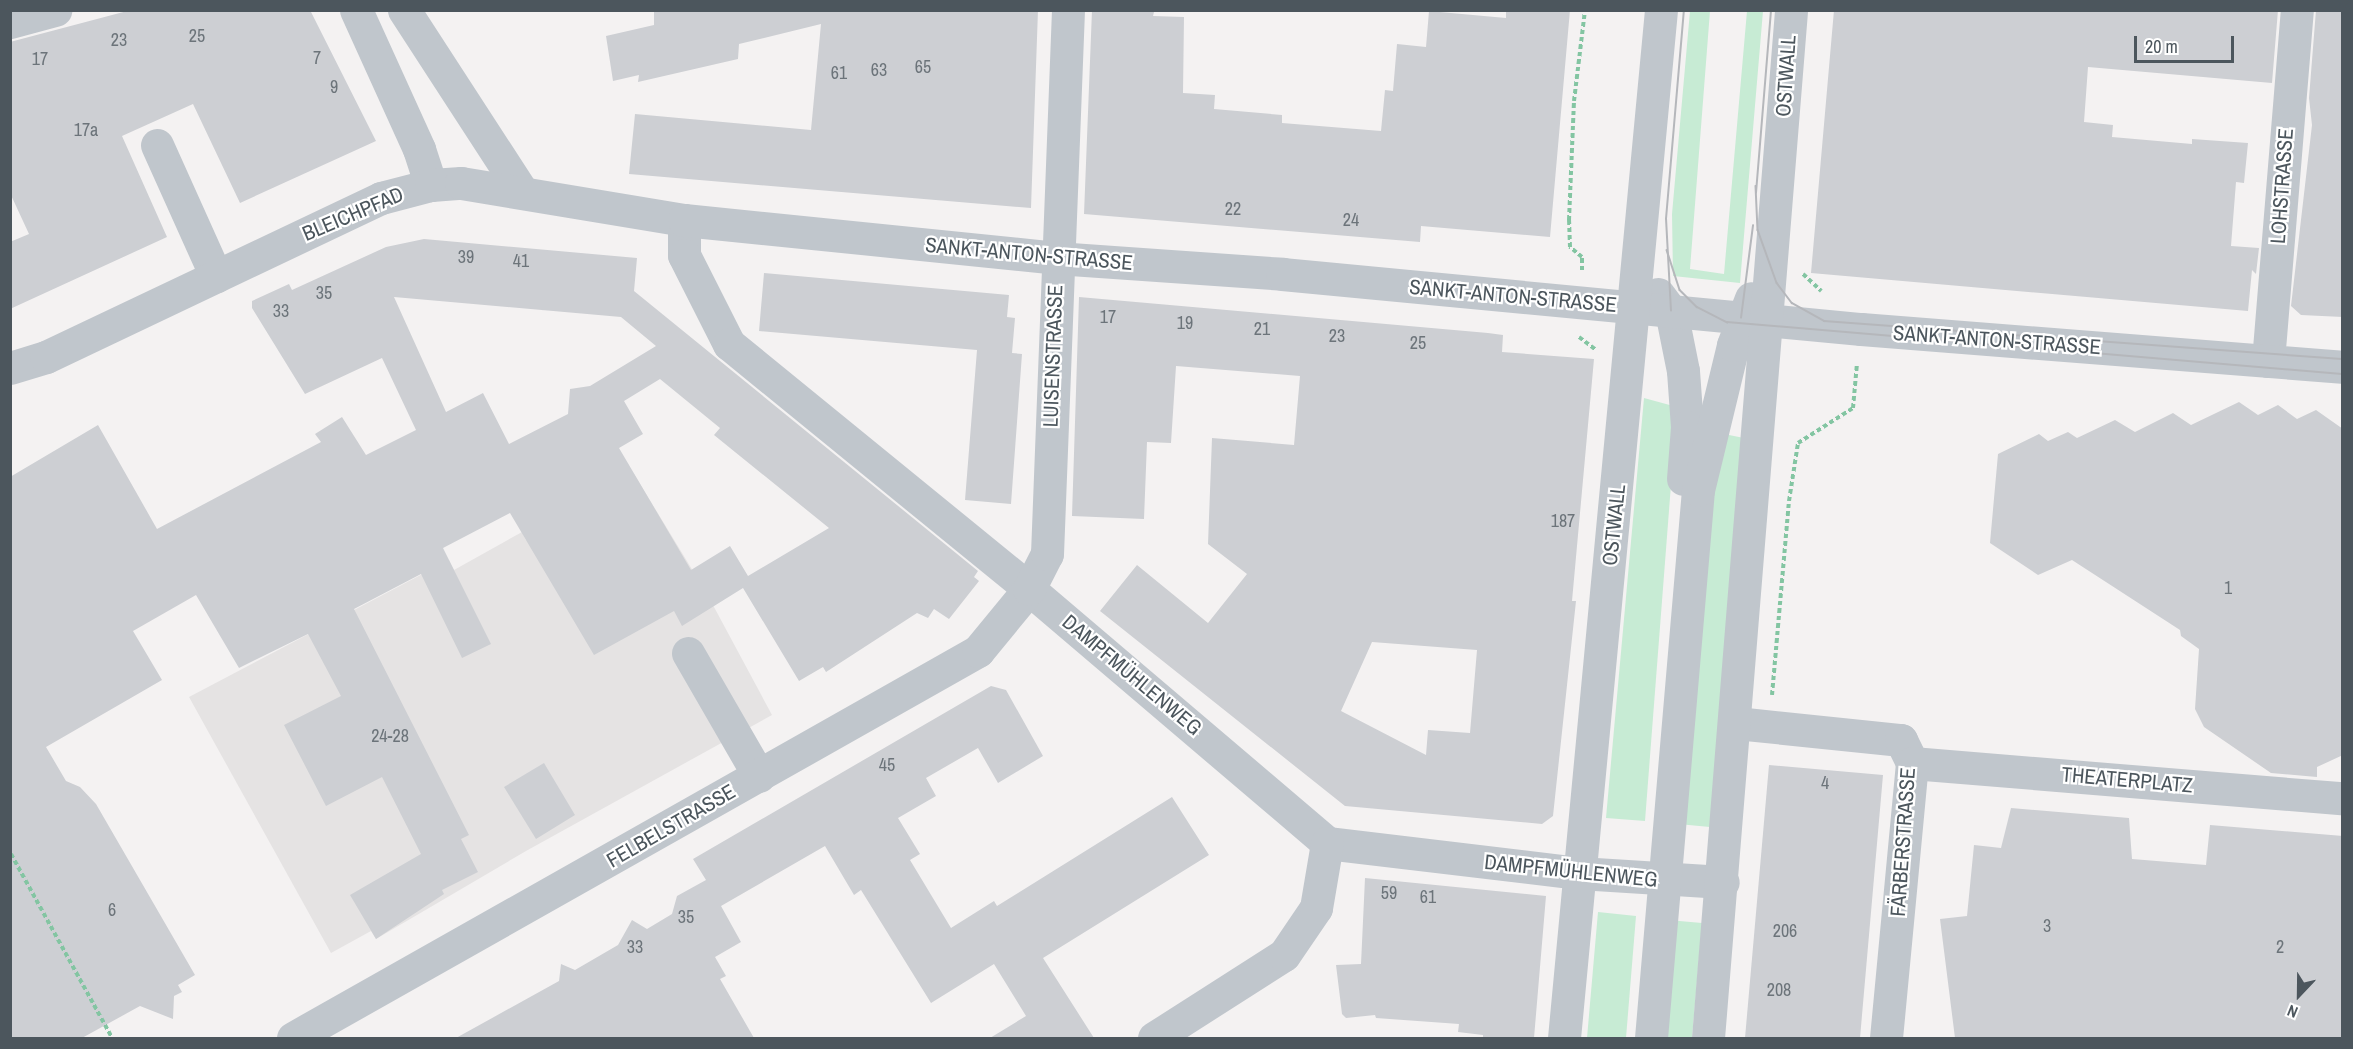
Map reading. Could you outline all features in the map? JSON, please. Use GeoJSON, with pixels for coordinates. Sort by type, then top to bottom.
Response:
{"type":"FeatureCollection","features":[{"type":"Feature","properties":{"kind":"street"},"geometry":{"type":"LineString","coordinates":[[10,22],[55,10]]}},
{"type":"Feature","properties":{"kind":"street"},"geometry":{"type":"LineString","coordinates":[[356,10],[419,149],[431,185]]}},
{"type":"Feature","properties":{"kind":"street"},"geometry":{"type":"LineString","coordinates":[[404,10],[522,192]]}},
{"type":"Feature","properties":{"kind":"street","name":"LUISENSTRASSE"},"geometry":{"type":"LineString","coordinates":[[1029,589],[1047,554],[1056,258],[1068,10]]}},
{"type":"Feature","properties":{"kind":"street","name":"OSTWALL"},"geometry":{"type":"LineString","coordinates":[[1564,1038],[1639,265],[1661,10]]}},
{"type":"Feature","properties":{"kind":"street","name":"OSTWALL"},"geometry":{"type":"LineString","coordinates":[[1708,1038],[1736,723],[1754,320],[1773,250],[1791,10]]}},
{"type":"Feature","properties":{"kind":"street","name":"LOHSTRASSE"},"geometry":{"type":"LineString","coordinates":[[2268,361],[2297,10]]}},
{"type":"Feature","properties":{"kind":"street"},"geometry":{"type":"LineString","coordinates":[[157,145],[216,276]]}},
{"type":"Feature","properties":{"kind":"street","name":"BLEICHPFAD"},"geometry":{"type":"LineString","coordinates":[[10,368],[46,357],[381,198],[431,185],[461,183],[684,220]]}},
{"type":"Feature","properties":{"kind":"street","name":"SANKT-ANTON-STRASSE"},"geometry":{"type":"LineString","coordinates":[[684,220],[1056,258],[1635,307],[1754,320],[2343,367]]}},
{"type":"Feature","properties":{"kind":"street","name":"DAMPFMÜHLENWEG"},"geometry":{"type":"LineString","coordinates":[[684,220],[684,255],[729,344],[1029,589],[1327,843],[1579,873],[1656,880],[1723,882]]}},
{"type":"Feature","properties":{"kind":"street"},"geometry":{"type":"LineString","coordinates":[[1639,265],[1671,311],[1683,371],[1687,427],[1656,880],[1651,1038]]}},
{"type":"Feature","properties":{"kind":"street"},"geometry":{"type":"LineString","coordinates":[[1634,1038],[1656,880],[1698,490],[1754,320]]}},
{"type":"Feature","properties":{"kind":"street","name":"BLEICHPFAD"},"geometry":{"type":"LineString","coordinates":[[10,385],[46,357]]}},
{"type":"Feature","properties":{"kind":"street","name":"FELBELSTRASSE"},"geometry":{"type":"LineString","coordinates":[[293,1038],[978,651],[1029,589]]}},
{"type":"Feature","properties":{"kind":"street"},"geometry":{"type":"LineString","coordinates":[[688,653],[759,776]]}},
{"type":"Feature","properties":{"kind":"street","name":"FÄRBERSTRASSE"},"geometry":{"type":"LineString","coordinates":[[1736,723],[1901,740],[1912,763],[1886,1038]]}},
{"type":"Feature","properties":{"kind":"street","name":"THEATERPLATZ"},"geometry":{"type":"LineString","coordinates":[[1912,763],[2343,798]]}},
{"type":"Feature","properties":{"kind":"street"},"geometry":{"type":"LineString","coordinates":[[1154,1038],[1284,955],[1316,908],[1327,843]]}},
{"type":"Feature","properties":{"kind":"path"},"geometry":{"type":"LineString","coordinates":[[1802,272],[1824,294]]}},
{"type":"Feature","properties":{"kind":"path"},"geometry":{"type":"LineString","coordinates":[[1769,726],[1781,623],[1788,501],[1798,443],[1853,408],[1861,329]]}},
{"type":"Feature","properties":{"kind":"path"},"geometry":{"type":"LineString","coordinates":[[11,854],[112,1038]]}},
{"type":"Feature","properties":{"kind":"shaded area"},"geometry":{"type":"Polygon","coordinates":[[[634,474],[707,594],[772,715],[526,851],[376,939],[371,931],[331,953],[189,697],[449,560],[454,570],[522,532],[526,540],[634,474]]]}},
{"type":"Feature","properties":{"kind":"green space"},"geometry":{"type":"Polygon","coordinates":[[[1690,11],[1710,11],[1690,269],[1724,274],[1747,11],[1763,11],[1740,283],[1673,276],[1672,214],[1690,11]]]}},
{"type":"Feature","properties":{"kind":"green space"},"geometry":{"type":"Polygon","coordinates":[[[1644,398],[1677,407],[1645,821],[1606,818],[1644,398]]]}},
{"type":"Feature","properties":{"kind":"green space"},"geometry":{"type":"Polygon","coordinates":[[[1724,434],[1744,438],[1710,827],[1678,824],[1704,507],[1724,434]]]}},
{"type":"Feature","properties":{"kind":"green space"},"geometry":{"type":"Polygon","coordinates":[[[1598,912],[1636,916],[1626,1038],[1587,1038],[1598,912]]]}},
{"type":"Feature","properties":{"kind":"green space"},"geometry":{"type":"Polygon","coordinates":[[[1668,920],[1702,923],[1692,1038],[1658,1038],[1668,920]]]}},
{"type":"Feature","properties":{"kind":"building"},"geometry":{"type":"Polygon","coordinates":[[[131,10],[310,10],[376,141],[240,203],[193,104],[122,136],[167,237],[10,309],[10,242],[29,234],[10,193],[10,42],[131,10]]]}},
{"type":"Feature","properties":{"kind":"building"},"geometry":{"type":"Polygon","coordinates":[[[654,10],[1038,10],[1031,208],[629,174],[635,114],[811,130],[821,24],[739,44],[738,59],[638,82],[639,75],[613,81],[606,36],[654,25],[654,10]]]}},
{"type":"Feature","properties":{"kind":"building"},"geometry":{"type":"Polygon","coordinates":[[[1092,10],[1148,10],[1154,12],[1153,16],[1184,17],[1183,93],[1215,95],[1214,109],[1282,115],[1282,123],[1381,131],[1385,90],[1393,91],[1397,44],[1426,47],[1429,11],[1506,18],[1506,10],[1570,10],[1550,237],[1421,226],[1420,242],[1084,214],[1092,10]]]}},
{"type":"Feature","properties":{"kind":"building"},"geometry":{"type":"Polygon","coordinates":[[[1834,10],[2278,10],[2272,83],[2088,67],[2084,122],[2113,125],[2112,137],[2192,144],[2192,139],[2248,143],[2244,183],[2236,182],[2231,246],[2259,248],[2256,274],[2252,270],[2248,311],[1811,273],[1834,10]]]}},
{"type":"Feature","properties":{"kind":"building"},"geometry":{"type":"Polygon","coordinates":[[[2316,10],[2343,10],[2343,317],[2301,315],[2291,306],[2312,125],[2309,98],[2316,10]]]}},
{"type":"Feature","properties":{"kind":"building"},"geometry":{"type":"Polygon","coordinates":[[[424,239],[637,258],[634,291],[978,571],[974,577],[979,581],[949,619],[934,609],[928,618],[917,613],[826,672],[823,667],[799,681],[743,588],[682,626],[674,611],[594,655],[510,513],[443,548],[491,644],[462,658],[421,574],[354,609],[469,835],[461,839],[478,872],[442,890],[444,894],[376,939],[350,895],[421,854],[382,777],[326,806],[284,725],[341,696],[308,634],[239,668],[196,595],[133,631],[162,680],[46,747],[66,781],[80,787],[96,804],[195,975],[178,985],[182,992],[174,996],[173,1019],[140,1006],[82,1038],[10,1038],[10,477],[98,425],[157,529],[321,442],[315,434],[342,417],[366,455],[416,430],[382,358],[305,394],[252,308],[252,301],[289,284],[292,290],[386,247],[424,239]],[[394,297],[446,412],[483,393],[509,444],[568,414],[570,389],[590,386],[656,346],[621,317],[394,297]],[[660,379],[624,401],[643,434],[619,448],[691,570],[730,546],[748,576],[829,528],[714,435],[720,428],[660,379]]]}},
{"type":"Feature","properties":{"kind":"building"},"geometry":{"type":"Polygon","coordinates":[[[764,273],[1009,295],[1007,317],[1015,318],[1012,353],[1022,354],[1011,504],[965,500],[977,350],[759,331],[764,273]]]}},
{"type":"Feature","properties":{"kind":"building"},"geometry":{"type":"Polygon","coordinates":[[[1079,297],[1488,333],[1503,335],[1502,352],[1594,359],[1572,601],[1576,601],[1553,816],[1542,824],[1345,806],[1100,611],[1137,565],[1208,623],[1247,574],[1208,544],[1212,438],[1294,445],[1300,376],[1176,366],[1171,443],[1147,442],[1144,519],[1072,516],[1079,297]],[[1372,642],[1341,711],[1426,755],[1428,730],[1470,733],[1477,650],[1372,642]]]}},
{"type":"Feature","properties":{"kind":"building"},"geometry":{"type":"Polygon","coordinates":[[[2239,402],[2258,415],[2278,405],[2297,419],[2316,410],[2343,429],[2343,755],[2317,767],[2317,777],[2271,773],[2204,727],[2195,709],[2199,649],[2181,636],[2180,630],[2072,560],[2038,575],[1990,543],[1998,454],[2039,434],[2048,441],[2068,432],[2077,438],[2115,420],[2135,432],[2173,413],[2191,425],[2239,402]]]}},
{"type":"Feature","properties":{"kind":"building"},"geometry":{"type":"Polygon","coordinates":[[[991,686],[1006,690],[1043,756],[998,783],[978,748],[926,778],[936,796],[898,818],[920,854],[910,860],[951,928],[994,901],[997,906],[1172,797],[1209,855],[1043,958],[1094,1038],[990,1038],[1026,1016],[994,964],[931,1003],[861,890],[854,895],[825,846],[721,906],[741,942],[715,957],[726,976],[720,979],[754,1038],[456,1038],[559,981],[561,964],[575,970],[618,945],[632,920],[647,929],[672,914],[677,896],[706,880],[693,859],[991,686]]]}},
{"type":"Feature","properties":{"kind":"building"},"geometry":{"type":"Polygon","coordinates":[[[544,763],[575,815],[536,839],[504,787],[544,763]]]}},
{"type":"Feature","properties":{"kind":"building"},"geometry":{"type":"Polygon","coordinates":[[[1769,765],[1883,775],[1860,1038],[1745,1038],[1769,765]]]}},
{"type":"Feature","properties":{"kind":"building"},"geometry":{"type":"Polygon","coordinates":[[[2011,808],[2129,818],[2132,859],[2206,865],[2210,825],[2343,836],[2343,1038],[1955,1038],[1940,919],[1967,916],[1974,845],[2001,848],[2011,808]]]}},
{"type":"Feature","properties":{"kind":"building"},"geometry":{"type":"Polygon","coordinates":[[[1365,878],[1546,896],[1534,1038],[1483,1038],[1483,1035],[1458,1032],[1459,1024],[1376,1018],[1375,1015],[1346,1018],[1342,1014],[1336,965],[1361,964],[1365,878]]]}},
{"type":"Feature","properties":{"kind":"tram line"},"geometry":{"type":"LineString","coordinates":[[1671,311],[1666,219],[1684,10]]}},
{"type":"Feature","properties":{"kind":"tram line"},"geometry":{"type":"LineString","coordinates":[[1756,193],[1771,10]]}},
{"type":"Feature","properties":{"kind":"tram line"},"geometry":{"type":"LineString","coordinates":[[1756,186],[1758,230],[1777,283],[1792,303],[1824,321],[2342,359]]}},
{"type":"Feature","properties":{"kind":"tram line"},"geometry":{"type":"LineString","coordinates":[[1741,318],[1753,226]]}},
{"type":"Feature","properties":{"kind":"tram line"},"geometry":{"type":"LineString","coordinates":[[1667,250],[1680,290],[1697,307],[1727,322],[2342,374]]}}]}
